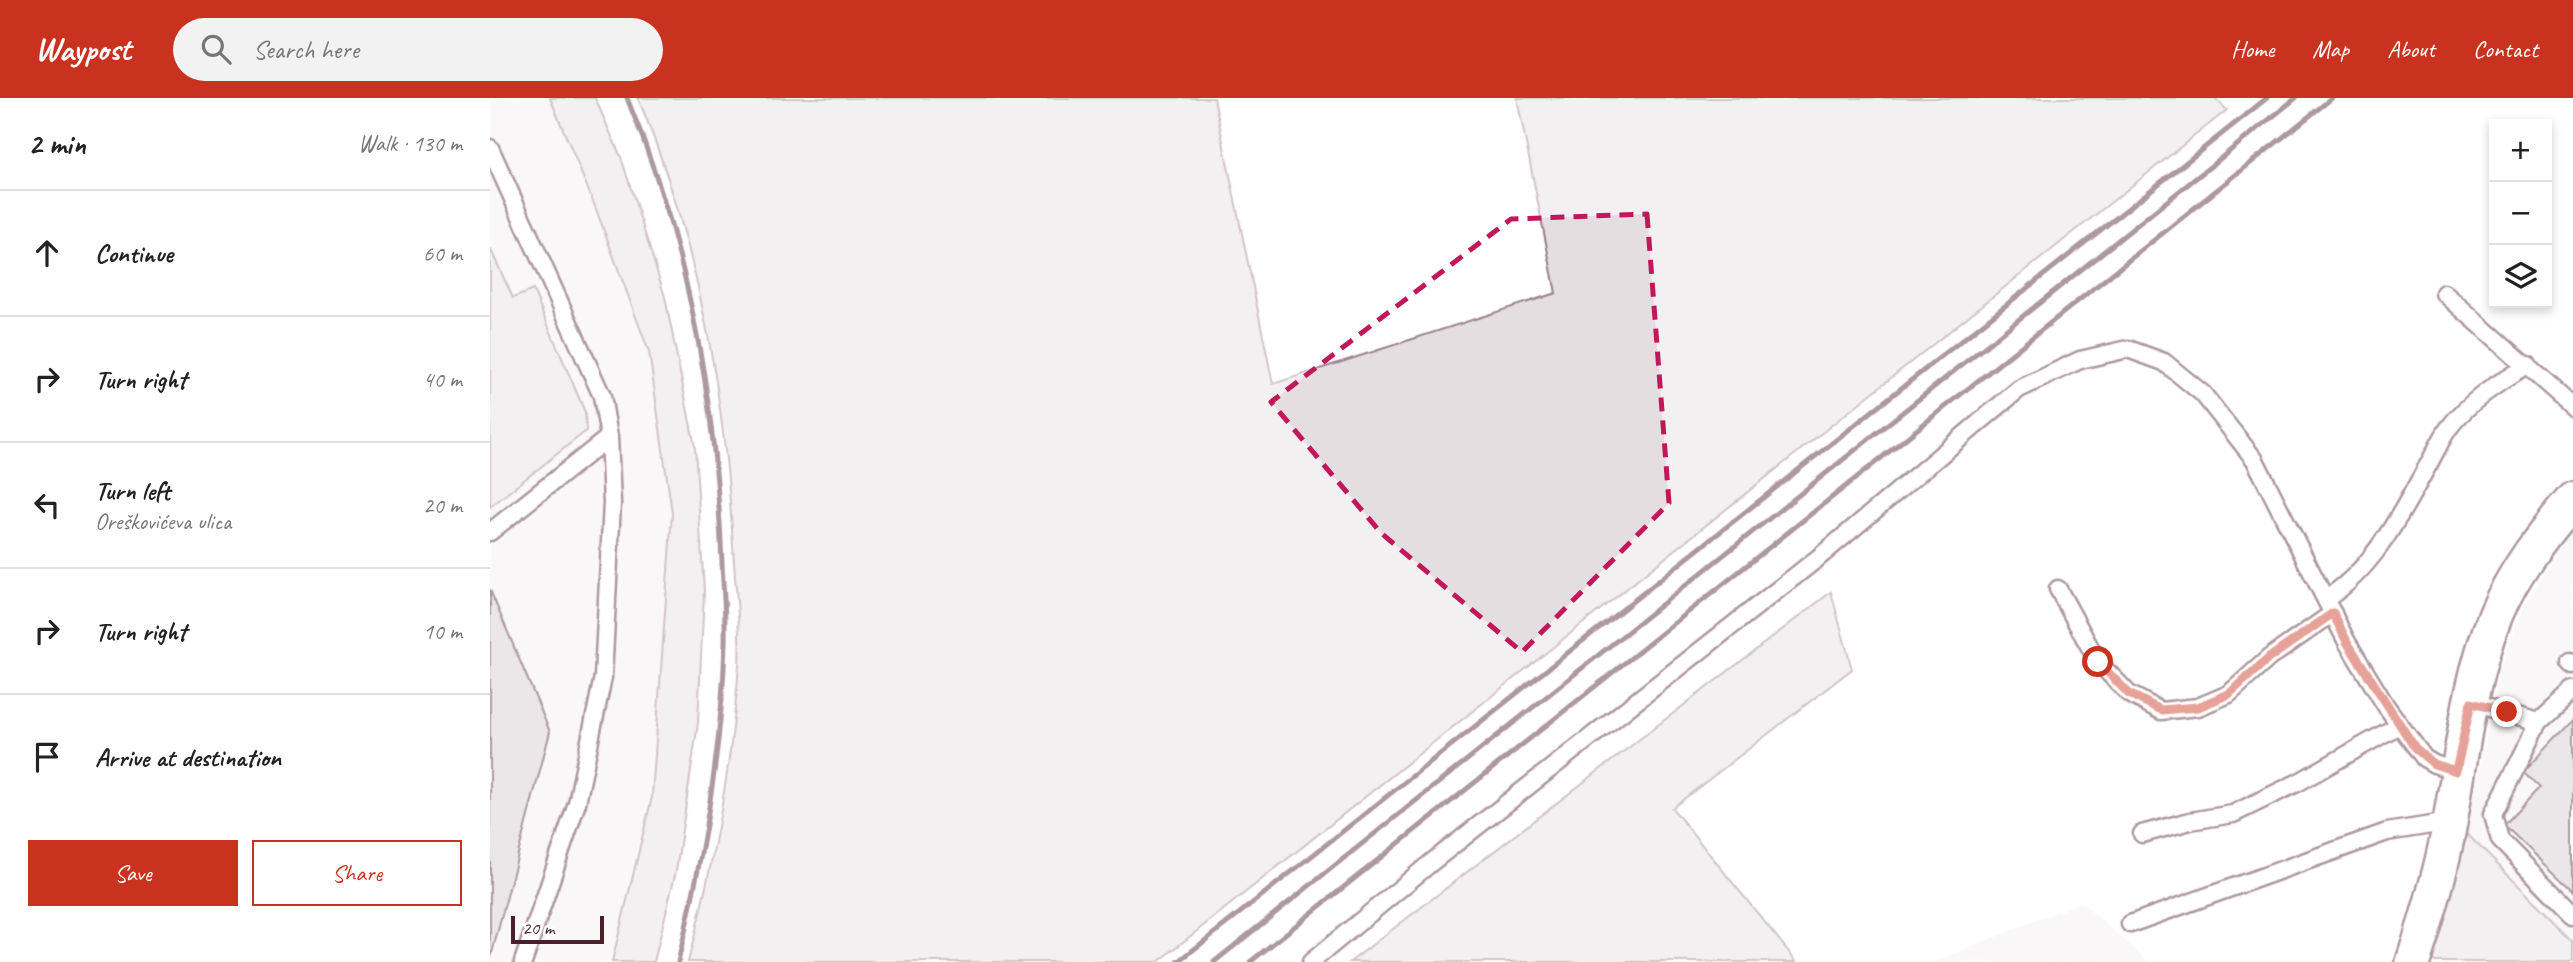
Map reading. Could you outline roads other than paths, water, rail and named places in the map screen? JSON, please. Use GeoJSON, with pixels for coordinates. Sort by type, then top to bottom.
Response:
{"type":"FeatureCollection","features":[{"type":"Feature","properties":{"kind":"street"},"geometry":{"type":"LineString","coordinates":[[2413,962],[2437,882],[2450,822],[2456,771],[2483,650],[2496,613],[2512,582],[2537,543],[2573,499]]}},
{"type":"Feature","properties":{"kind":"lane"},"geometry":{"type":"LineString","coordinates":[[490,149],[602,396],[609,437],[612,503],[603,677],[577,803],[523,962]]}},
{"type":"Feature","properties":{"kind":"lane"},"geometry":{"type":"LineString","coordinates":[[2444,293],[2573,407]]}},
{"type":"Feature","properties":{"kind":"lane"},"geometry":{"type":"LineString","coordinates":[[1311,962],[1432,862],[1818,558],[2019,389],[2080,360],[2128,349],[2164,362],[2203,394],[2255,460],[2347,642],[2399,724],[2424,758],[2456,771]]}},
{"type":"Feature","properties":{"kind":"lane"},"geometry":{"type":"LineString","coordinates":[[2058,589],[2098,662],[2129,694],[2161,710],[2198,707],[2229,694],[2330,606],[2392,529],[2448,430],[2498,383],[2528,365]]}},
{"type":"Feature","properties":{"kind":"lane"},"geometry":{"type":"LineString","coordinates":[[490,533],[609,437]]}},
{"type":"Feature","properties":{"kind":"lane"},"geometry":{"type":"LineString","coordinates":[[2573,691],[2539,722],[2493,814],[2500,840],[2573,914]]}},
{"type":"Feature","properties":{"kind":"lane"},"geometry":{"type":"LineString","coordinates":[[2471,703],[2539,722]]}},
{"type":"Feature","properties":{"kind":"lane"},"geometry":{"type":"LineString","coordinates":[[2141,834],[2190,821],[2233,814],[2299,782],[2399,724]]}},
{"type":"Feature","properties":{"kind":"lane"},"geometry":{"type":"LineString","coordinates":[[2130,924],[2387,832],[2450,822]]}},
{"type":"Feature","properties":{"kind":"railway"},"geometry":{"type":"LineString","coordinates":[[627,98],[667,210],[682,268],[705,385],[719,504],[725,633],[720,724],[703,843],[678,962]]}},
{"type":"Feature","properties":{"kind":"railway"},"geometry":{"type":"LineString","coordinates":[[1178,962],[2267,98]]}},
{"type":"Feature","properties":{"kind":"railway"},"geometry":{"type":"LineString","coordinates":[[1214,962],[2296,98]]}},
{"type":"Feature","properties":{"kind":"railway"},"geometry":{"type":"LineString","coordinates":[[1250,962],[2332,98]]}}]}
